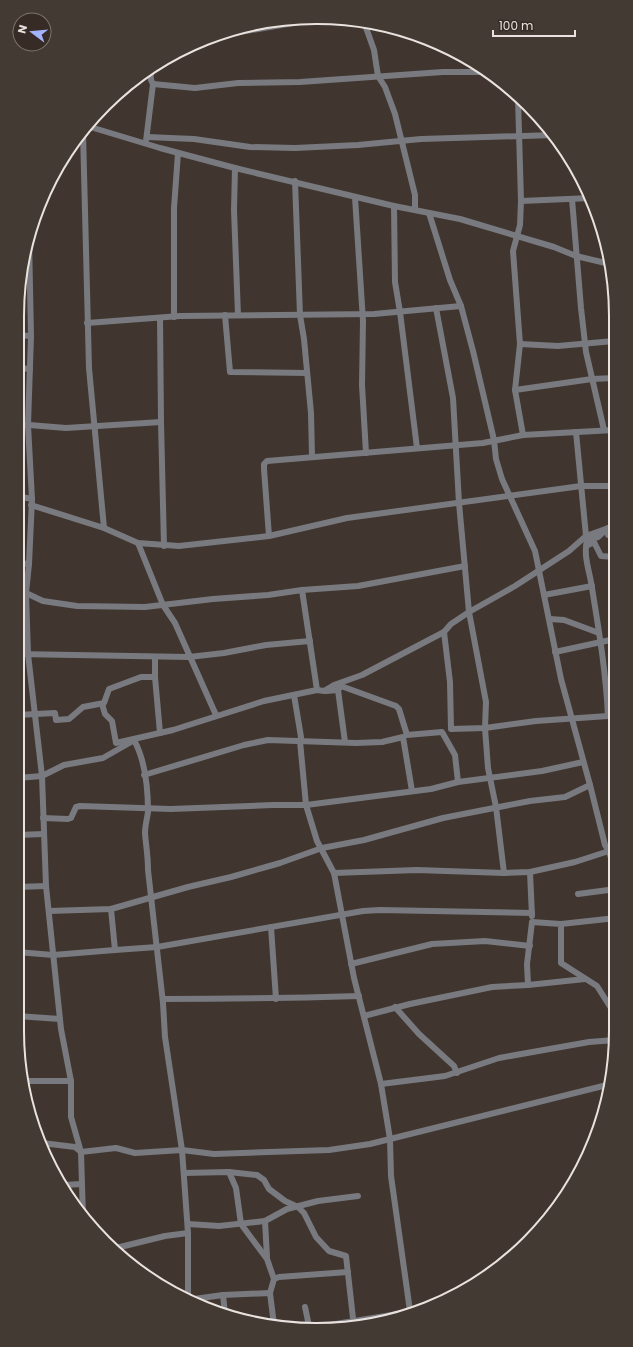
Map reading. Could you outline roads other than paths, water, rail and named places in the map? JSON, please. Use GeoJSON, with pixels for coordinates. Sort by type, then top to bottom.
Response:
{"type":"FeatureCollection","features":[{"type":"Feature","properties":{"kind":"street"},"geometry":{"type":"LineString","coordinates":[[366,29],[374,50],[378,76],[385,87],[395,114],[415,195],[415,209]]}},
{"type":"Feature","properties":{"kind":"street"},"geometry":{"type":"LineString","coordinates":[[153,84],[195,88],[238,83],[300,82],[378,76],[478,72]]}},
{"type":"Feature","properties":{"kind":"street"},"geometry":{"type":"LineString","coordinates":[[145,144],[153,84],[151,75]]}},
{"type":"Feature","properties":{"kind":"street"},"geometry":{"type":"LineString","coordinates":[[518,106],[521,201],[520,225],[513,251],[520,344],[515,390],[523,434]]}},
{"type":"Feature","properties":{"kind":"street"},"geometry":{"type":"LineString","coordinates":[[93,128],[145,144],[235,168],[295,181],[394,206],[460,219],[554,246],[576,256],[604,262]]}},
{"type":"Feature","properties":{"kind":"street"},"geometry":{"type":"LineString","coordinates":[[147,137],[194,139],[250,147],[295,148],[402,141],[546,134]]}},
{"type":"Feature","properties":{"kind":"street"},"geometry":{"type":"LineString","coordinates":[[83,139],[87,254],[87,323],[94,425],[103,503],[104,528]]}},
{"type":"Feature","properties":{"kind":"street"},"geometry":{"type":"LineString","coordinates":[[174,316],[174,208],[178,153]]}},
{"type":"Feature","properties":{"kind":"street"},"geometry":{"type":"LineString","coordinates":[[235,168],[234,210],[238,315]]}},
{"type":"Feature","properties":{"kind":"street"},"geometry":{"type":"LineString","coordinates":[[295,181],[300,315],[307,373],[312,456]]}},
{"type":"Feature","properties":{"kind":"street"},"geometry":{"type":"LineString","coordinates":[[355,197],[362,314],[362,385],[366,453]]}},
{"type":"Feature","properties":{"kind":"street"},"geometry":{"type":"LineString","coordinates":[[521,201],[549,198],[584,198]]}},
{"type":"Feature","properties":{"kind":"street"},"geometry":{"type":"LineString","coordinates":[[572,199],[585,344],[604,430]]}},
{"type":"Feature","properties":{"kind":"street"},"geometry":{"type":"LineString","coordinates":[[394,206],[395,282],[417,448]]}},
{"type":"Feature","properties":{"kind":"street"},"geometry":{"type":"LineString","coordinates":[[334,872],[417,870],[504,873],[530,872],[575,862],[609,851],[605,845],[555,652],[550,619],[538,571],[535,551],[509,496],[496,459],[494,440],[461,306],[450,280],[429,212]]}},
{"type":"Feature","properties":{"kind":"street"},"geometry":{"type":"LineString","coordinates":[[29,262],[31,336],[28,425],[31,502],[29,564],[26,593],[28,654],[42,776],[46,886],[60,1019],[71,1081],[71,1117],[81,1152],[83,1207]]}},
{"type":"Feature","properties":{"kind":"street"},"geometry":{"type":"LineString","coordinates":[[87,323],[174,316],[362,314],[461,306]]}},
{"type":"Feature","properties":{"kind":"street"},"geometry":{"type":"LineString","coordinates":[[436,308],[453,398],[459,503],[469,612],[486,702],[485,728],[490,779],[496,807],[504,873]]}},
{"type":"Feature","properties":{"kind":"street"},"geometry":{"type":"LineString","coordinates":[[226,315],[230,372],[307,373]]}},
{"type":"Feature","properties":{"kind":"street"},"geometry":{"type":"LineString","coordinates":[[160,318],[164,546]]}},
{"type":"Feature","properties":{"kind":"street"},"geometry":{"type":"LineString","coordinates":[[24,336],[31,336]]}},
{"type":"Feature","properties":{"kind":"street"},"geometry":{"type":"LineString","coordinates":[[520,344],[558,346],[609,342]]}},
{"type":"Feature","properties":{"kind":"street"},"geometry":{"type":"LineString","coordinates":[[24,369],[30,369]]}},
{"type":"Feature","properties":{"kind":"street"},"geometry":{"type":"LineString","coordinates":[[515,390],[592,379],[609,378]]}},
{"type":"Feature","properties":{"kind":"street"},"geometry":{"type":"LineString","coordinates":[[24,425],[66,428],[94,425],[161,422]]}},
{"type":"Feature","properties":{"kind":"street"},"geometry":{"type":"LineString","coordinates":[[269,536],[264,464],[267,462],[312,456],[366,453],[494,440],[523,434],[609,430]]}},
{"type":"Feature","properties":{"kind":"street"},"geometry":{"type":"LineString","coordinates":[[576,432],[586,536]]}},
{"type":"Feature","properties":{"kind":"street"},"geometry":{"type":"LineString","coordinates":[[24,499],[104,528],[138,543],[164,546],[269,536],[347,518],[581,486],[609,486]]}},
{"type":"Feature","properties":{"kind":"street"},"geometry":{"type":"LineString","coordinates":[[324,691],[334,685],[362,675],[444,632],[452,624],[469,612],[570,551],[586,536],[609,528]]}},
{"type":"Feature","properties":{"kind":"street"},"geometry":{"type":"LineString","coordinates":[[444,632],[450,682],[451,730],[608,716],[600,641],[585,546],[587,540],[598,537],[609,529]]}},
{"type":"Feature","properties":{"kind":"street"},"geometry":{"type":"LineString","coordinates":[[585,546],[594,542],[601,556],[609,557]]}},
{"type":"Feature","properties":{"kind":"street"},"geometry":{"type":"LineString","coordinates":[[138,543],[163,605],[175,623],[189,657],[196,666],[216,715]]}},
{"type":"Feature","properties":{"kind":"street"},"geometry":{"type":"LineString","coordinates":[[24,564],[29,564]]}},
{"type":"Feature","properties":{"kind":"street"},"geometry":{"type":"LineString","coordinates":[[26,593],[43,601],[78,606],[145,607],[268,595],[302,590],[358,586],[465,566]]}},
{"type":"Feature","properties":{"kind":"street"},"geometry":{"type":"LineString","coordinates":[[544,595],[592,586]]}},
{"type":"Feature","properties":{"kind":"street"},"geometry":{"type":"LineString","coordinates":[[302,590],[316,690]]}},
{"type":"Feature","properties":{"kind":"street"},"geometry":{"type":"LineString","coordinates":[[550,619],[564,620],[598,633]]}},
{"type":"Feature","properties":{"kind":"street"},"geometry":{"type":"LineString","coordinates":[[555,652],[609,640]]}},
{"type":"Feature","properties":{"kind":"street"},"geometry":{"type":"LineString","coordinates":[[24,654],[189,657],[224,653],[266,645],[310,642]]}},
{"type":"Feature","properties":{"kind":"street"},"geometry":{"type":"LineString","coordinates":[[155,657],[155,677],[160,734]]}},
{"type":"Feature","properties":{"kind":"street"},"geometry":{"type":"LineString","coordinates":[[155,677],[141,677],[109,689],[102,704],[105,714],[112,722],[116,743],[160,734],[264,701],[316,690],[338,690],[341,686],[396,706],[399,709],[407,735],[442,732]]}},
{"type":"Feature","properties":{"kind":"street"},"geometry":{"type":"LineString","coordinates":[[338,690],[345,742]]}},
{"type":"Feature","properties":{"kind":"street"},"geometry":{"type":"LineString","coordinates":[[294,695],[301,737],[300,740],[306,805],[317,841],[334,872],[358,996],[381,1084],[390,1139],[391,1176],[410,1307]]}},
{"type":"Feature","properties":{"kind":"street"},"geometry":{"type":"LineString","coordinates":[[24,715],[55,712],[56,720],[69,719],[83,707],[102,704]]}},
{"type":"Feature","properties":{"kind":"street"},"geometry":{"type":"LineString","coordinates":[[144,774],[244,745],[268,740],[382,742],[403,737],[442,732]]}},
{"type":"Feature","properties":{"kind":"street"},"geometry":{"type":"LineString","coordinates":[[442,732],[454,755],[458,782]]}},
{"type":"Feature","properties":{"kind":"street"},"geometry":{"type":"LineString","coordinates":[[403,737],[412,791]]}},
{"type":"Feature","properties":{"kind":"street"},"geometry":{"type":"LineString","coordinates":[[134,740],[141,752],[144,774],[147,808],[145,833],[169,1068],[182,1150],[188,1224],[188,1293]]}},
{"type":"Feature","properties":{"kind":"street"},"geometry":{"type":"LineString","coordinates":[[24,777],[42,776],[64,765],[103,758],[134,740]]}},
{"type":"Feature","properties":{"kind":"street"},"geometry":{"type":"LineString","coordinates":[[43,818],[68,820],[71,818],[76,807],[80,806],[179,809],[306,805],[431,789],[458,782],[542,771],[583,762]]}},
{"type":"Feature","properties":{"kind":"street"},"geometry":{"type":"LineString","coordinates":[[49,911],[111,909],[152,896],[231,878],[322,848],[364,840],[443,818],[496,807],[565,797],[590,785]]}},
{"type":"Feature","properties":{"kind":"street"},"geometry":{"type":"LineString","coordinates":[[24,835],[44,834]]}},
{"type":"Feature","properties":{"kind":"street"},"geometry":{"type":"LineString","coordinates":[[528,985],[527,964],[532,922],[530,872]]}},
{"type":"Feature","properties":{"kind":"street"},"geometry":{"type":"LineString","coordinates":[[24,887],[46,886]]}},
{"type":"Feature","properties":{"kind":"street"},"geometry":{"type":"LineString","coordinates":[[578,894],[609,890]]}},
{"type":"Feature","properties":{"kind":"street"},"geometry":{"type":"LineString","coordinates":[[111,909],[115,950]]}},
{"type":"Feature","properties":{"kind":"street"},"geometry":{"type":"LineString","coordinates":[[24,953],[53,955],[157,947],[342,914],[380,910],[532,913]]}},
{"type":"Feature","properties":{"kind":"street"},"geometry":{"type":"LineString","coordinates":[[532,922],[561,924],[609,919]]}},
{"type":"Feature","properties":{"kind":"street"},"geometry":{"type":"LineString","coordinates":[[561,924],[561,963],[596,986],[609,1006]]}},
{"type":"Feature","properties":{"kind":"street"},"geometry":{"type":"LineString","coordinates":[[271,927],[276,999]]}},
{"type":"Feature","properties":{"kind":"street"},"geometry":{"type":"LineString","coordinates":[[351,964],[432,944],[485,941],[530,946]]}},
{"type":"Feature","properties":{"kind":"street"},"geometry":{"type":"LineString","coordinates":[[364,1016],[395,1007],[492,987],[585,979]]}},
{"type":"Feature","properties":{"kind":"street"},"geometry":{"type":"LineString","coordinates":[[163,999],[276,999],[358,996]]}},
{"type":"Feature","properties":{"kind":"street"},"geometry":{"type":"LineString","coordinates":[[395,1007],[419,1034],[454,1066],[457,1073]]}},
{"type":"Feature","properties":{"kind":"street"},"geometry":{"type":"LineString","coordinates":[[24,1016],[60,1019]]}},
{"type":"Feature","properties":{"kind":"street"},"geometry":{"type":"LineString","coordinates":[[381,1084],[457,1073],[499,1058],[589,1042],[608,1041]]}},
{"type":"Feature","properties":{"kind":"street"},"geometry":{"type":"LineString","coordinates":[[29,1081],[71,1081]]}},
{"type":"Feature","properties":{"kind":"street"},"geometry":{"type":"LineString","coordinates":[[47,1144],[75,1147],[81,1152],[116,1148],[135,1152],[182,1150],[214,1154],[329,1150],[370,1144],[603,1086]]}},
{"type":"Feature","properties":{"kind":"street"},"geometry":{"type":"LineString","coordinates":[[184,1173],[229,1172],[257,1175],[264,1180],[269,1189],[274,1193],[285,1201],[298,1207],[304,1213],[312,1232],[328,1252],[346,1256],[353,1320]]}},
{"type":"Feature","properties":{"kind":"street"},"geometry":{"type":"LineString","coordinates":[[229,1172],[236,1188],[242,1224],[267,1259],[274,1279],[270,1293],[273,1319]]}},
{"type":"Feature","properties":{"kind":"street"},"geometry":{"type":"LineString","coordinates":[[68,1186],[82,1184]]}},
{"type":"Feature","properties":{"kind":"street"},"geometry":{"type":"LineString","coordinates":[[188,1224],[242,1224],[265,1221],[287,1209],[318,1201],[358,1196]]}},
{"type":"Feature","properties":{"kind":"street"},"geometry":{"type":"LineString","coordinates":[[265,1221],[267,1259]]}},
{"type":"Feature","properties":{"kind":"street"},"geometry":{"type":"LineString","coordinates":[[121,1247],[165,1236],[188,1233]]}},
{"type":"Feature","properties":{"kind":"street"},"geometry":{"type":"LineString","coordinates":[[274,1279],[348,1272]]}},
{"type":"Feature","properties":{"kind":"street"},"geometry":{"type":"LineString","coordinates":[[199,1298],[223,1295],[270,1293]]}},
{"type":"Feature","properties":{"kind":"street"},"geometry":{"type":"LineString","coordinates":[[223,1295],[224,1308]]}},
{"type":"Feature","properties":{"kind":"street"},"geometry":{"type":"LineString","coordinates":[[306,1306],[308,1323]]}}]}
